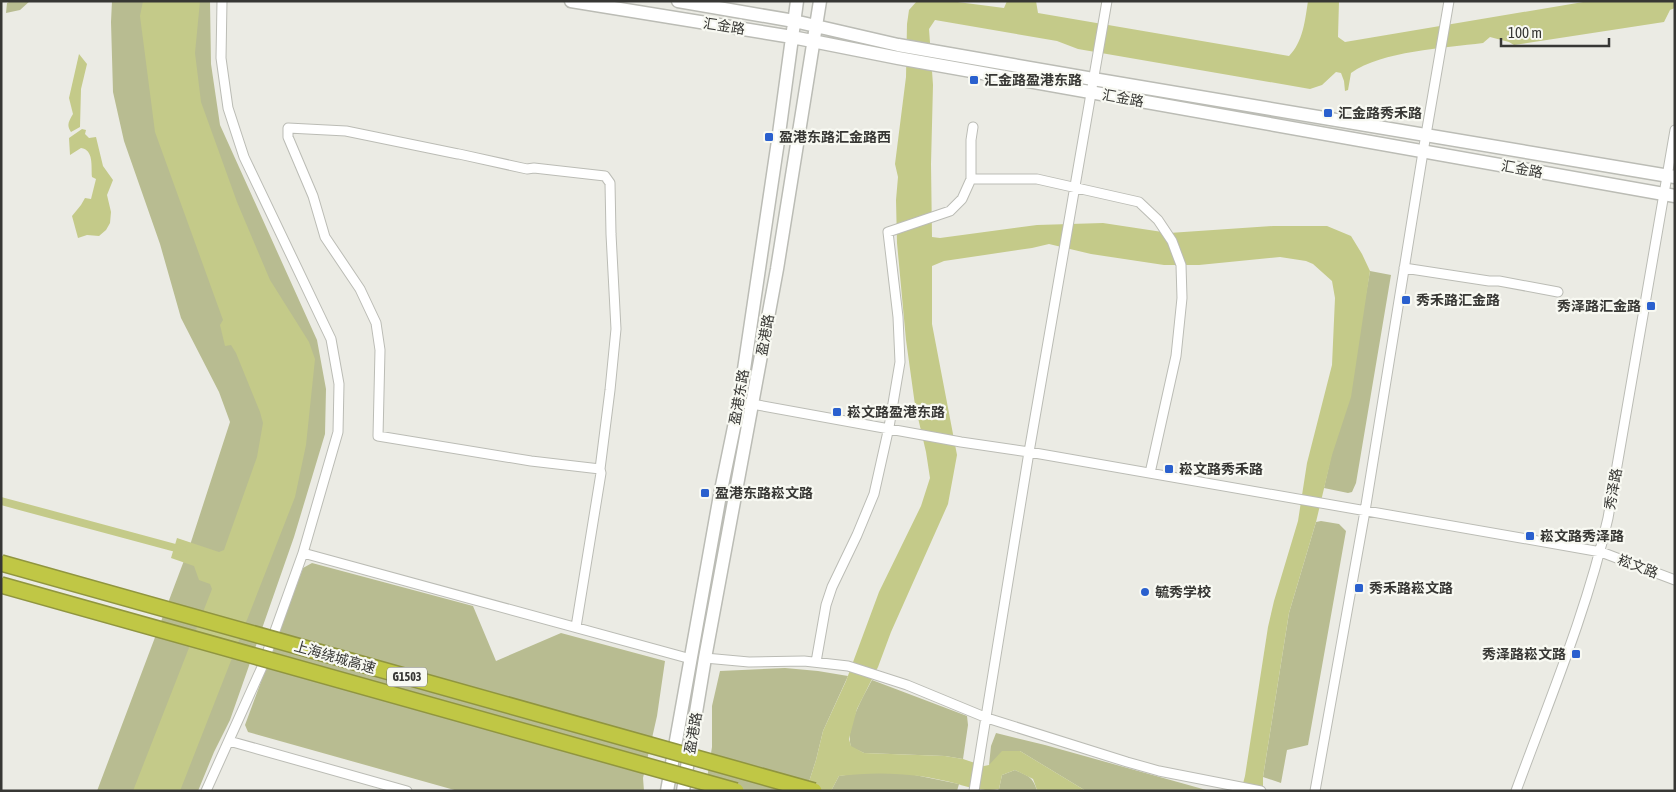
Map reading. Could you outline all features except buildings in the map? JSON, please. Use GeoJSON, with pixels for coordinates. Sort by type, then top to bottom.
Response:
{"type":"FeatureCollection","features":[{"type":"Feature","properties":{"kind":"highway","name":"上海绕城高速"},"geometry":{"type":"LineString","coordinates":[[1,563],[814,791]]}},
{"type":"Feature","properties":{"kind":"highway","name":"上海绕城高速"},"geometry":{"type":"LineString","coordinates":[[1,585],[736,791]]}},
{"type":"Feature","properties":{"kind":"main road","name":"汇金路"},"geometry":{"type":"LineString","coordinates":[[571,1],[792,37],[941,66],[1092,86],[1426,136],[1670,177]]}},
{"type":"Feature","properties":{"kind":"main road","name":"汇金路"},"geometry":{"type":"LineString","coordinates":[[678,1],[794,21],[1092,86],[1423,152],[1669,195]]}},
{"type":"Feature","properties":{"kind":"main road","name":"盈港东路"},"geometry":{"type":"LineString","coordinates":[[667,791],[739,403],[797,1]]}},
{"type":"Feature","properties":{"kind":"main road"},"geometry":{"type":"LineString","coordinates":[[816,26],[820,1]]}},
{"type":"Feature","properties":{"kind":"main road","name":"盈港路"},"geometry":{"type":"LineString","coordinates":[[683,791],[705,658],[777,269],[816,26]]}},
{"type":"Feature","properties":{"kind":"street"},"geometry":{"type":"LineString","coordinates":[[206,791],[262,667],[303,553],[338,432],[339,384],[331,339],[244,157],[228,108],[222,58],[222,1]]}},
{"type":"Feature","properties":{"kind":"street"},"geometry":{"type":"LineString","coordinates":[[974,791],[1029,452],[1107,1]]}},
{"type":"Feature","properties":{"kind":"street"},"geometry":{"type":"LineString","coordinates":[[1315,791],[1365,511],[1449,1]]}},
{"type":"Feature","properties":{"kind":"street"},"geometry":{"type":"LineString","coordinates":[[816,662],[826,606],[832,587],[874,494],[900,362],[898,317],[888,232],[950,211],[962,199],[971,179],[973,127]]}},
{"type":"Feature","properties":{"kind":"street"},"geometry":{"type":"LineString","coordinates":[[576,627],[601,473],[616,329],[610,183],[606,176],[534,168],[527,169],[346,131],[288,128],[288,137],[313,196],[324,237],[360,289],[376,323],[380,350],[378,436],[531,461],[600,469]]}},
{"type":"Feature","properties":{"kind":"street","name":"秀泽路"},"geometry":{"type":"LineString","coordinates":[[1516,791],[1591,587],[1601,552],[1669,195],[1675,130]]}},
{"type":"Feature","properties":{"kind":"street"},"geometry":{"type":"LineString","coordinates":[[971,179],[1037,179],[1139,202],[1158,220],[1172,240],[1181,266],[1182,298],[1176,356],[1150,474]]}},
{"type":"Feature","properties":{"kind":"street"},"geometry":{"type":"LineString","coordinates":[[1404,268],[1499,281],[1558,292]]}},
{"type":"Feature","properties":{"kind":"street","name":"崧文路"},"geometry":{"type":"LineString","coordinates":[[739,403],[1601,552],[1675,580]]}},
{"type":"Feature","properties":{"kind":"street"},"geometry":{"type":"LineString","coordinates":[[303,553],[691,659]]}},
{"type":"Feature","properties":{"kind":"street"},"geometry":{"type":"LineString","coordinates":[[705,658],[742,662],[780,660],[816,662],[848,666],[907,685],[987,718],[1159,771],[1261,791]]}},
{"type":"Feature","properties":{"kind":"street"},"geometry":{"type":"LineString","coordinates":[[230,741],[376,786],[407,791]]}},
{"type":"Feature","properties":{"kind":"shaded area"},"geometry":{"type":"Polygon","coordinates":[[[11,1],[30,1],[20,10],[6,13],[7,3],[11,1]]]}},
{"type":"Feature","properties":{"kind":"shaded area"},"geometry":{"type":"Polygon","coordinates":[[[112,1],[210,1],[211,64],[220,125],[317,340],[326,389],[325,434],[294,537],[230,720],[198,791],[97,791],[191,542],[230,422],[219,392],[181,318],[160,244],[124,141],[113,92],[112,1]]]}},
{"type":"Feature","properties":{"kind":"shaded area"},"geometry":{"type":"Polygon","coordinates":[[[143,1],[200,1],[195,53],[201,102],[237,202],[270,280],[309,342],[315,359],[306,445],[295,497],[180,791],[133,791],[212,589],[210,584],[199,580],[194,566],[171,558],[177,538],[219,552],[224,550],[257,457],[263,423],[236,353],[231,345],[225,346],[220,325],[223,320],[155,132],[140,16],[143,1]]]}},
{"type":"Feature","properties":{"kind":"shaded area"},"geometry":{"type":"Polygon","coordinates":[[[917,1],[950,1],[1004,8],[1007,1],[1036,1],[1038,13],[1289,56],[1300,38],[1308,1],[1339,1],[1338,37],[1345,42],[1589,1],[1675,1],[1675,8],[1670,10],[1664,22],[1514,45],[1490,37],[1483,43],[1396,55],[1364,66],[1351,73],[1348,90],[1345,91],[1341,73],[1336,72],[1322,85],[1310,89],[1078,49],[1057,41],[935,20],[929,29],[933,85],[932,237],[940,238],[1037,225],[1103,223],[1169,233],[1273,226],[1327,226],[1351,236],[1370,271],[1351,397],[1332,455],[1316,522],[1289,613],[1263,777],[1263,791],[1241,791],[1245,776],[1268,627],[1298,521],[1307,463],[1332,365],[1335,298],[1332,281],[1313,264],[1280,257],[1199,265],[1164,265],[1091,254],[1049,244],[944,261],[932,266],[932,324],[957,455],[948,504],[891,632],[878,667],[857,709],[849,739],[851,746],[864,753],[945,756],[963,759],[984,766],[989,765],[1002,751],[1020,751],[1086,791],[1037,790],[1033,779],[1015,770],[1002,775],[999,789],[994,790],[973,788],[929,777],[884,773],[839,776],[831,791],[806,791],[823,731],[846,681],[879,592],[921,506],[930,478],[915,405],[906,340],[897,243],[896,200],[898,177],[895,164],[906,77],[907,24],[909,10],[917,1]]]}},
{"type":"Feature","properties":{"kind":"shaded area"},"geometry":{"type":"Polygon","coordinates":[[[79,54],[87,64],[81,89],[80,127],[71,132],[68,125],[73,114],[69,98],[79,54]]]}},
{"type":"Feature","properties":{"kind":"shaded area"},"geometry":{"type":"Polygon","coordinates":[[[82,129],[86,130],[85,134],[89,138],[96,137],[103,166],[113,180],[107,195],[111,212],[110,223],[106,230],[99,236],[87,235],[78,238],[72,216],[85,198],[91,199],[96,179],[92,177],[90,155],[85,149],[81,148],[70,155],[69,138],[82,129]]]}},
{"type":"Feature","properties":{"kind":"shaded area"},"geometry":{"type":"Polygon","coordinates":[[[1370,271],[1391,275],[1356,483],[1352,492],[1348,493],[1324,488],[1362,316],[1370,271]]]}},
{"type":"Feature","properties":{"kind":"shaded area"},"geometry":{"type":"Polygon","coordinates":[[[1316,522],[1339,524],[1346,531],[1308,745],[1287,750],[1281,783],[1263,777],[1289,613],[1316,522]]]}},
{"type":"Feature","properties":{"kind":"shaded area"},"geometry":{"type":"Polygon","coordinates":[[[312,563],[473,606],[496,661],[561,633],[665,661],[657,716],[643,778],[644,791],[458,791],[248,732],[245,725],[303,568],[312,563]]]}},
{"type":"Feature","properties":{"kind":"shaded area"},"geometry":{"type":"Polygon","coordinates":[[[785,668],[848,676],[823,731],[806,791],[705,791],[712,747],[712,706],[720,671],[785,668]]]}},
{"type":"Feature","properties":{"kind":"shaded area"},"geometry":{"type":"Polygon","coordinates":[[[872,680],[967,716],[968,725],[963,759],[945,756],[864,753],[851,747],[850,730],[860,703],[872,680]]]}},
{"type":"Feature","properties":{"kind":"shaded area"},"geometry":{"type":"Polygon","coordinates":[[[996,733],[1210,791],[1086,791],[1020,751],[989,765],[991,746],[996,733]]]}},
{"type":"Feature","properties":{"kind":"shaded area"},"geometry":{"type":"Polygon","coordinates":[[[1015,770],[1029,777],[1037,790],[1041,791],[996,791],[999,789],[1002,775],[1015,770]]]}},
{"type":"Feature","properties":{"kind":"shaded area"},"geometry":{"type":"Polygon","coordinates":[[[859,773],[905,773],[959,784],[957,791],[831,791],[839,776],[859,773]]]}},
{"type":"Feature","properties":{"kind":"waterway"},"geometry":{"type":"LineString","coordinates":[[1,501],[183,550]]}},
{"type":"Feature","properties":{"kind":"place","name":"汇金路盈港东路"},"geometry":{"type":"Point","coordinates":[974,80]}},
{"type":"Feature","properties":{"kind":"place","name":"汇金路秀禾路"},"geometry":{"type":"Point","coordinates":[1328,113]}},
{"type":"Feature","properties":{"kind":"place","name":"盈港东路汇金路西"},"geometry":{"type":"Point","coordinates":[769,137]}},
{"type":"Feature","properties":{"kind":"place","name":"秀禾路汇金路"},"geometry":{"type":"Point","coordinates":[1406,300]}},
{"type":"Feature","properties":{"kind":"place","name":"秀泽路汇金路"},"geometry":{"type":"Point","coordinates":[1651,306]}},
{"type":"Feature","properties":{"kind":"place","name":"崧文路盈港东路"},"geometry":{"type":"Point","coordinates":[837,412]}},
{"type":"Feature","properties":{"kind":"place","name":"崧文路秀禾路"},"geometry":{"type":"Point","coordinates":[1169,469]}},
{"type":"Feature","properties":{"kind":"place","name":"盈港东路崧文路"},"geometry":{"type":"Point","coordinates":[705,493]}},
{"type":"Feature","properties":{"kind":"place","name":"崧文路秀泽路"},"geometry":{"type":"Point","coordinates":[1530,536]}},
{"type":"Feature","properties":{"kind":"place","name":"秀禾路崧文路"},"geometry":{"type":"Point","coordinates":[1359,588]}},
{"type":"Feature","properties":{"kind":"place","name":"毓秀学校"},"geometry":{"type":"Point","coordinates":[1145,592]}},
{"type":"Feature","properties":{"kind":"place","name":"秀泽路崧文路"},"geometry":{"type":"Point","coordinates":[1576,654]}}]}
